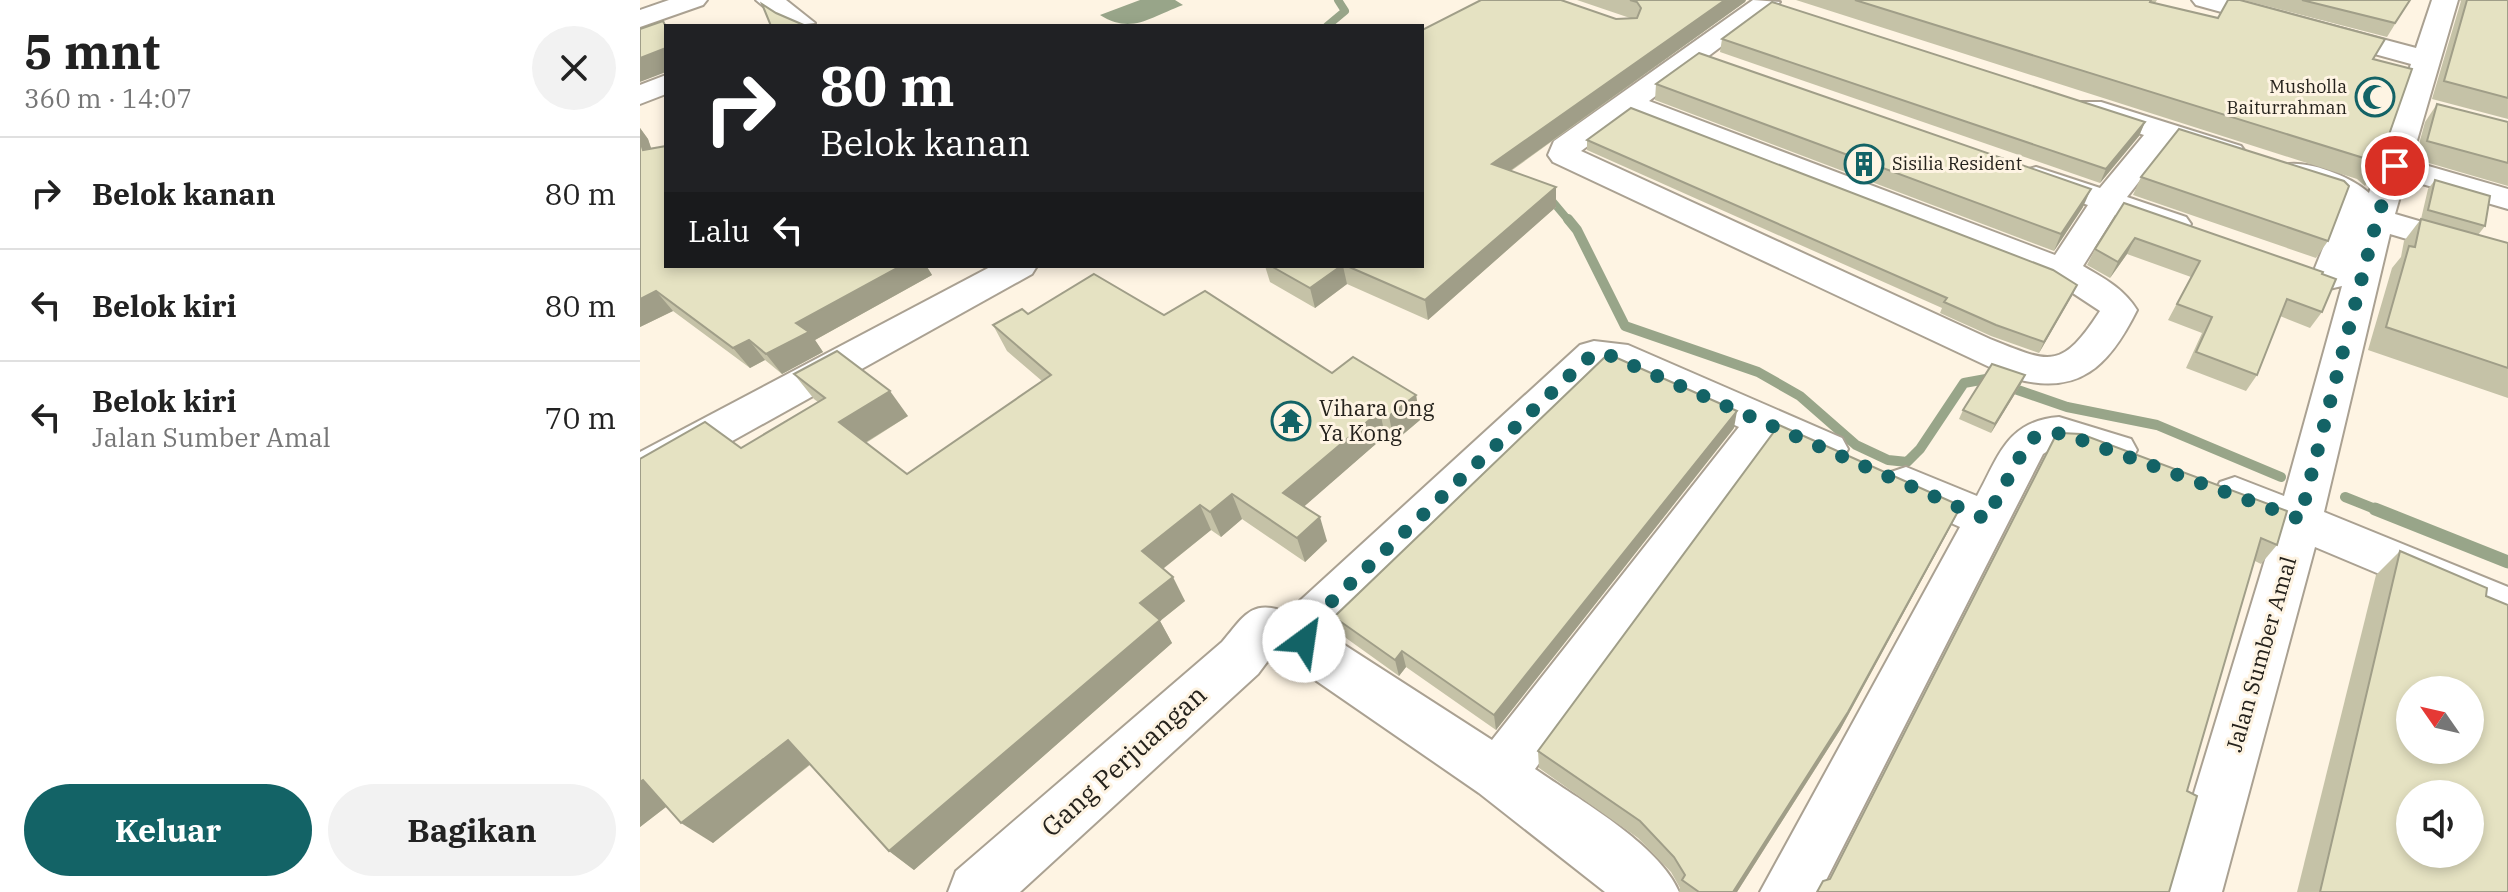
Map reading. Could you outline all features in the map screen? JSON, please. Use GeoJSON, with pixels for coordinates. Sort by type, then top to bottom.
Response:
{"type":"FeatureCollection","features":[{"type":"Feature","properties":{"kind":"street"},"geometry":{"type":"LineString","coordinates":[[640,19],[694,0]]}},
{"type":"Feature","properties":{"kind":"street"},"geometry":{"type":"LineString","coordinates":[[769,0],[783,7],[801,24]]}},
{"type":"Feature","properties":{"kind":"street"},"geometry":{"type":"LineString","coordinates":[[2205,0],[2426,59]]}},
{"type":"Feature","properties":{"kind":"street","name":"Jalan Sumber Amal"},"geometry":{"type":"LineString","coordinates":[[2193,892],[2300,519],[2330,284],[2377,219],[2395,166],[2427,109],[2426,59],[2445,0]]}},
{"type":"Feature","properties":{"kind":"street"},"geometry":{"type":"LineString","coordinates":[[1627,103],[2063,270],[2108,296],[2119,310],[2081,365],[2060,373],[2038,372],[1962,342],[1564,155],[1565,148],[1764,1],[1794,11]]}},
{"type":"Feature","properties":{"kind":"street"},"geometry":{"type":"LineString","coordinates":[[1692,55],[1722,65]]}},
{"type":"Feature","properties":{"kind":"street"},"geometry":{"type":"LineString","coordinates":[[640,95],[664,85]]}},
{"type":"Feature","properties":{"kind":"street"},"geometry":{"type":"LineString","coordinates":[[2062,99],[2345,189],[2358,201],[2330,284]]}},
{"type":"Feature","properties":{"kind":"street"},"geometry":{"type":"LineString","coordinates":[[2063,270],[2104,206],[2162,132]]}},
{"type":"Feature","properties":{"kind":"street"},"geometry":{"type":"LineString","coordinates":[[2003,165],[2104,206],[2206,242]]}},
{"type":"Feature","properties":{"kind":"street"},"geometry":{"type":"LineString","coordinates":[[2395,166],[2508,199]]}},
{"type":"Feature","properties":{"kind":"street"},"geometry":{"type":"LineString","coordinates":[[2377,219],[2508,258]]}},
{"type":"Feature","properties":{"kind":"street"},"geometry":{"type":"LineString","coordinates":[[640,472],[1015,268]]}},
{"type":"Feature","properties":{"kind":"street"},"geometry":{"type":"LineString","coordinates":[[1650,892],[1588,840],[1498,775],[1309,649],[1304,632],[1309,623],[1594,354],[1614,354],[1986,519]]}},
{"type":"Feature","properties":{"kind":"street"},"geometry":{"type":"LineString","coordinates":[[1498,775],[1765,423]]}},
{"type":"Feature","properties":{"kind":"street"},"geometry":{"type":"LineString","coordinates":[[1789,892],[2027,444],[2036,436],[2062,433],[2151,463]]}},
{"type":"Feature","properties":{"kind":"street"},"geometry":{"type":"LineString","coordinates":[[2196,480],[2300,519],[2508,608]]}},
{"type":"Feature","properties":{"kind":"street","name":"Gang Perjuangan"},"geometry":{"type":"LineString","coordinates":[[977,892],[1240,658],[1266,626]]}},
{"type":"Feature","properties":{"kind":"shaded area"},"geometry":{"type":"Polygon","coordinates":[[[1140,0],[1175,0],[1183,5],[1132,24],[1111,21],[1100,15],[1140,0]]]}},
{"type":"Feature","properties":{"kind":"building"},"geometry":{"type":"Polygon","coordinates":[[[1481,0],[1561,0],[1616,19],[1637,18],[1641,8],[1637,2],[1630,0],[1725,0],[1492,164],[1556,187],[1425,300],[1352,268],[1424,268],[1424,29],[1481,0]]]}},
{"type":"Feature","properties":{"kind":"building"},"geometry":{"type":"Polygon","coordinates":[[[1855,0],[2151,0],[2218,18],[2228,0],[2240,0],[2385,39],[2373,59],[2412,69],[2378,166],[2370,160],[1855,0]]]}},
{"type":"Feature","properties":{"kind":"building"},"geometry":{"type":"Polygon","coordinates":[[[2302,0],[2410,0],[2395,23],[2302,0]]]}},
{"type":"Feature","properties":{"kind":"building"},"geometry":{"type":"Polygon","coordinates":[[[2467,0],[2508,0],[2508,98],[2444,81],[2467,0]]]}},
{"type":"Feature","properties":{"kind":"building"},"geometry":{"type":"Polygon","coordinates":[[[1772,2],[2145,122],[2106,169],[1722,39],[1772,2]]]}},
{"type":"Feature","properties":{"kind":"building"},"geometry":{"type":"Polygon","coordinates":[[[762,4],[801,24],[770,24],[762,4]]]}},
{"type":"Feature","properties":{"kind":"building"},"geometry":{"type":"Polygon","coordinates":[[[663,21],[664,49],[640,58],[640,29],[663,21]]]}},
{"type":"Feature","properties":{"kind":"building"},"geometry":{"type":"Polygon","coordinates":[[[1699,53],[2091,189],[2061,234],[1656,84],[1699,53]]]}},
{"type":"Feature","properties":{"kind":"building"},"geometry":{"type":"Polygon","coordinates":[[[2437,104],[2508,122],[2508,163],[2427,141],[2437,104]]]}},
{"type":"Feature","properties":{"kind":"building"},"geometry":{"type":"Polygon","coordinates":[[[1631,108],[2053,270],[2077,285],[2044,342],[1996,325],[1944,302],[1947,298],[1587,140],[1631,108]]]}},
{"type":"Feature","properties":{"kind":"building"},"geometry":{"type":"Polygon","coordinates":[[[2179,129],[2344,181],[2349,186],[2328,241],[2141,177],[2179,129]]]}},
{"type":"Feature","properties":{"kind":"building"},"geometry":{"type":"Polygon","coordinates":[[[640,140],[643,150],[664,146],[664,268],[897,268],[796,323],[809,332],[766,354],[749,340],[733,348],[656,291],[640,299],[640,140]]]}},
{"type":"Feature","properties":{"kind":"building"},"geometry":{"type":"Polygon","coordinates":[[[2435,180],[2490,196],[2485,226],[2428,210],[2435,180]]]}},
{"type":"Feature","properties":{"kind":"building"},"geometry":{"type":"Polygon","coordinates":[[[2124,203],[2336,279],[2322,312],[2287,299],[2257,375],[2196,352],[2212,317],[2177,304],[2200,261],[2135,238],[2118,262],[2095,249],[2124,203]]]}},
{"type":"Feature","properties":{"kind":"building"},"geometry":{"type":"Polygon","coordinates":[[[2421,219],[2508,243],[2508,368],[2386,327],[2409,246],[2415,247],[2421,219]]]}},
{"type":"Feature","properties":{"kind":"building"},"geometry":{"type":"Polygon","coordinates":[[[1275,268],[1338,268],[1310,288],[1275,268]]]}},
{"type":"Feature","properties":{"kind":"building"},"geometry":{"type":"Polygon","coordinates":[[[1094,274],[1164,315],[1205,291],[1332,373],[1353,357],[1416,395],[1389,416],[1380,411],[1283,493],[1320,517],[1297,538],[1232,494],[1210,512],[1200,505],[1142,551],[1173,577],[1140,603],[1160,620],[889,851],[788,740],[681,823],[643,780],[640,782],[640,459],[705,422],[741,448],[825,398],[794,374],[837,351],[890,391],[839,422],[907,474],[1051,375],[993,325],[1022,309],[1028,314],[1094,274]]]}},
{"type":"Feature","properties":{"kind":"building"},"geometry":{"type":"Polygon","coordinates":[[[1608,354],[1737,411],[1494,715],[1402,651],[1395,660],[1334,617],[1608,354]]]}},
{"type":"Feature","properties":{"kind":"building"},"geometry":{"type":"Polygon","coordinates":[[[1992,364],[2025,375],[1995,424],[1963,410],[1992,364]]]}},
{"type":"Feature","properties":{"kind":"building"},"geometry":{"type":"Polygon","coordinates":[[[1779,425],[1961,506],[1848,712],[1733,892],[1699,892],[1682,880],[1685,875],[1674,857],[1640,821],[1538,751],[1779,425]]]}},
{"type":"Feature","properties":{"kind":"building"},"geometry":{"type":"Polygon","coordinates":[[[2061,433],[2081,434],[2287,511],[2277,545],[2261,538],[2187,791],[2197,796],[2169,892],[1817,892],[1823,881],[1830,879],[2055,437],[2061,433]]]}},
{"type":"Feature","properties":{"kind":"building"},"geometry":{"type":"Polygon","coordinates":[[[2400,551],[2487,588],[2486,596],[2508,605],[2508,892],[2320,892],[2400,551]]]}},
{"type":"Feature","properties":{"kind":"waterway"},"geometry":{"type":"LineString","coordinates":[[1329,24],[1345,11],[1338,0]]}},
{"type":"Feature","properties":{"kind":"waterway"},"geometry":{"type":"LineString","coordinates":[[1548,196],[1569,221]]}},
{"type":"Feature","properties":{"kind":"waterway"},"geometry":{"type":"LineString","coordinates":[[1568,219],[1577,230],[1625,326],[1758,372],[1800,396],[1856,445],[1888,460],[1907,462],[1920,449],[1964,383],[1986,379],[2067,407],[2157,425],[2281,477]]}},
{"type":"Feature","properties":{"kind":"waterway"},"geometry":{"type":"LineString","coordinates":[[2345,497],[2375,509]]}},
{"type":"Feature","properties":{"kind":"waterway"},"geometry":{"type":"LineString","coordinates":[[2375,509],[2508,562]]}},
{"type":"Feature","properties":{"kind":"waterway"},"geometry":{"type":"LineString","coordinates":[[2375,509],[2380,511]]}},
{"type":"Feature","properties":{"kind":"place","name":"Musholla Baiturrahman"},"geometry":{"type":"Point","coordinates":[2375,97]}},
{"type":"Feature","properties":{"kind":"place","name":"Sisilia Resident"},"geometry":{"type":"Point","coordinates":[1864,164]}},
{"type":"Feature","properties":{"kind":"place","name":"Vihara Ong Ya Kong"},"geometry":{"type":"Point","coordinates":[1291,421]}},
{"type":"Feature","properties":{"kind":"route"},"geometry":{"type":"LineString","coordinates":[[1304,641],[1304,632],[1309,623],[1389,544],[1587,359],[1602,352],[1614,354],[1986,519],[2027,444],[2036,436],[2062,433],[2300,519],[2377,219],[2395,166]]}}]}
